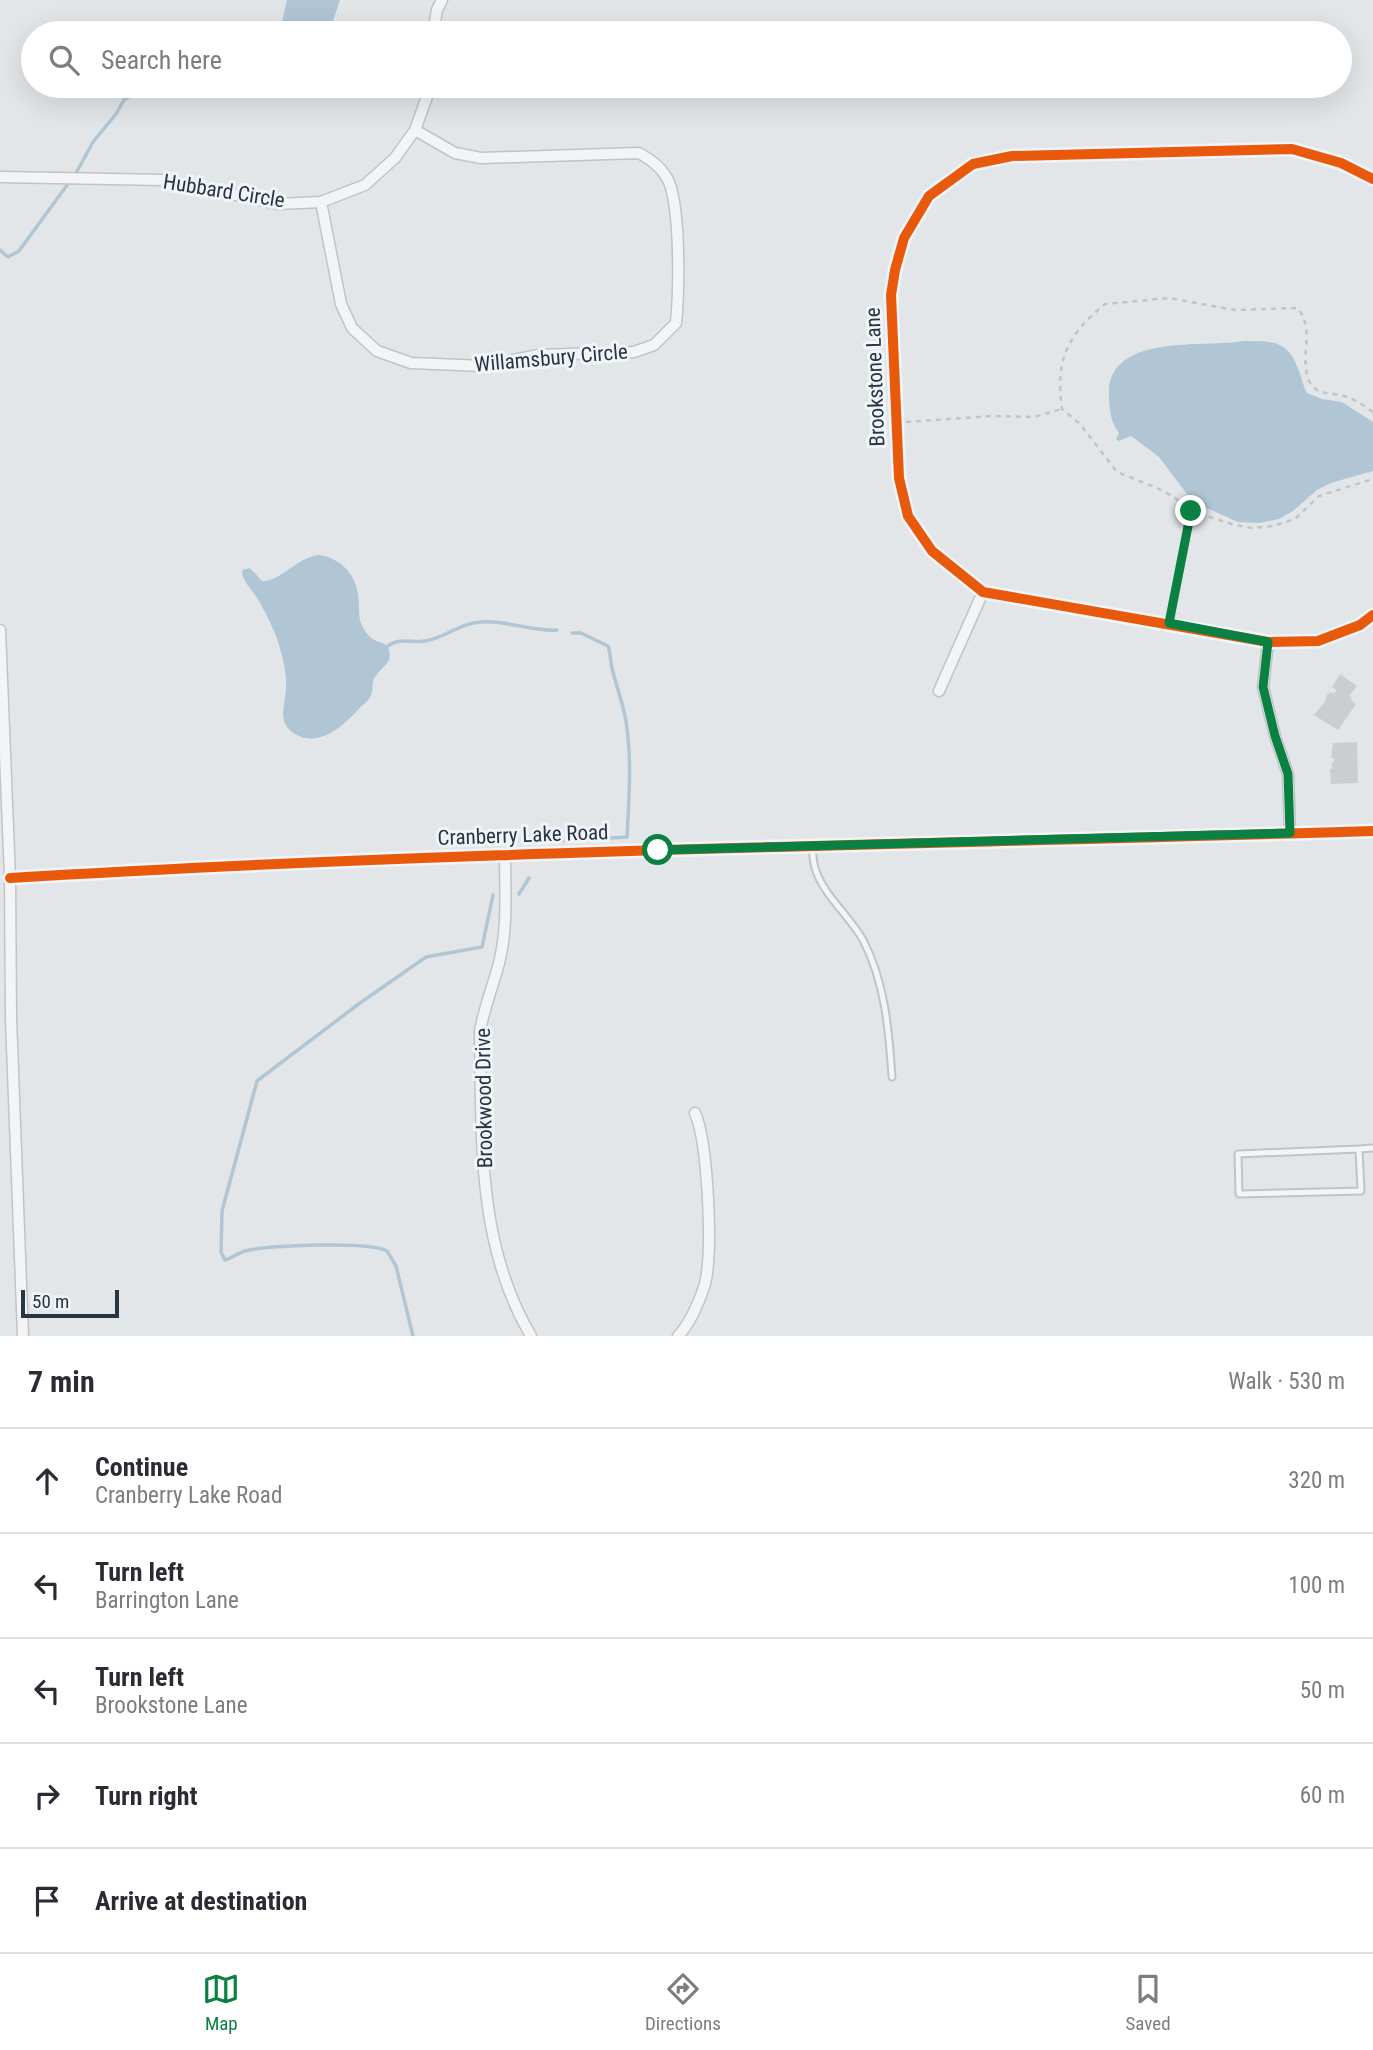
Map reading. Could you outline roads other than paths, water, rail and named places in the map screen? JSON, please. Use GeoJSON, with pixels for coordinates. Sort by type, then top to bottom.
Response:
{"type":"FeatureCollection","features":[{"type":"Feature","properties":{"kind":"street"},"geometry":{"type":"LineString","coordinates":[[435,21],[442,0]]}},
{"type":"Feature","properties":{"kind":"street","name":"Hubbard Circle"},"geometry":{"type":"LineString","coordinates":[[0,177],[165,180],[278,204],[321,202],[365,185],[396,158],[415,130],[426,98]]}},
{"type":"Feature","properties":{"kind":"street","name":"Willamsbury Circle"},"geometry":{"type":"LineString","coordinates":[[321,202],[341,304],[352,328],[377,351],[411,363],[482,366],[538,355],[634,352],[654,345],[676,323],[679,297],[675,197],[658,164],[639,153],[481,158],[455,153],[415,130]]}},
{"type":"Feature","properties":{"kind":"street","name":"Brookstone Lane"},"geometry":{"type":"LineString","coordinates":[[1372,177],[1341,163],[1292,149],[1012,156],[973,164],[929,196],[904,238],[891,295],[899,478],[908,516],[932,551],[983,592],[1268,642],[1318,640],[1360,625],[1373,615]]}},
{"type":"Feature","properties":{"kind":"street"},"geometry":{"type":"LineString","coordinates":[[939,691],[983,592]]}},
{"type":"Feature","properties":{"kind":"street"},"geometry":{"type":"LineString","coordinates":[[0,630],[23,1336]]}},
{"type":"Feature","properties":{"kind":"street"},"geometry":{"type":"LineString","coordinates":[[1268,642],[1263,687],[1288,774],[1290,833]]}},
{"type":"Feature","properties":{"kind":"street","name":"Cranberry Lake Road"},"geometry":{"type":"LineString","coordinates":[[10,878],[255,863],[1373,831]]}},
{"type":"Feature","properties":{"kind":"street","name":"Brookwood Drive"},"geometry":{"type":"LineString","coordinates":[[505,855],[505,928],[499,963],[480,1031],[484,1166],[494,1245],[512,1300],[531,1336]]}},
{"type":"Feature","properties":{"kind":"street"},"geometry":{"type":"LineString","coordinates":[[678,1336],[694,1310],[705,1283],[708,1248],[705,1153],[695,1113]]}},
{"type":"Feature","properties":{"kind":"lane"},"geometry":{"type":"LineString","coordinates":[[811,847],[814,867],[820,881],[858,932],[873,962],[888,1017],[892,1077]]}},
{"type":"Feature","properties":{"kind":"lane"},"geometry":{"type":"LineString","coordinates":[[1359,1149],[1361,1191],[1238,1194],[1238,1154],[1373,1148]]}},
{"type":"Feature","properties":{"kind":"water"},"geometry":{"type":"Polygon","coordinates":[[[287,0],[340,0],[333,21],[282,21],[287,0]]]}},
{"type":"Feature","properties":{"kind":"water"},"geometry":{"type":"Polygon","coordinates":[[[1244,341],[1278,344],[1290,353],[1295,361],[1307,393],[1342,402],[1373,422],[1373,471],[1331,483],[1317,490],[1293,511],[1279,519],[1259,523],[1238,522],[1193,502],[1159,457],[1131,436],[1119,441],[1116,439],[1119,433],[1112,419],[1109,392],[1113,373],[1125,360],[1162,347],[1244,341]]]}},
{"type":"Feature","properties":{"kind":"water"},"geometry":{"type":"Polygon","coordinates":[[[319,555],[338,562],[352,576],[364,630],[371,638],[388,646],[390,657],[375,677],[371,695],[347,721],[324,736],[308,738],[292,732],[284,721],[286,683],[280,649],[267,617],[245,581],[242,570],[250,568],[262,581],[269,580],[303,560],[319,555]]]}},
{"type":"Feature","properties":{"kind":"waterway"},"geometry":{"type":"LineString","coordinates":[[75,175],[93,142],[127,98]]}},
{"type":"Feature","properties":{"kind":"waterway"},"geometry":{"type":"LineString","coordinates":[[0,250],[8,257],[19,251],[70,181]]}},
{"type":"Feature","properties":{"kind":"waterway"},"geometry":{"type":"LineString","coordinates":[[388,646],[401,641],[432,639],[481,622],[557,630]]}},
{"type":"Feature","properties":{"kind":"waterway"},"geometry":{"type":"LineString","coordinates":[[572,633],[581,633],[608,646],[626,721],[629,764],[627,837],[577,840]]}},
{"type":"Feature","properties":{"kind":"waterway"},"geometry":{"type":"LineString","coordinates":[[528,841],[563,841]]}},
{"type":"Feature","properties":{"kind":"waterway"},"geometry":{"type":"LineString","coordinates":[[519,894],[529,878]]}},
{"type":"Feature","properties":{"kind":"waterway"},"geometry":{"type":"LineString","coordinates":[[413,1336],[396,1266],[387,1251],[361,1246],[295,1246],[245,1251],[225,1260],[221,1252],[222,1211],[257,1081],[426,957],[482,947],[493,895]]}}]}
